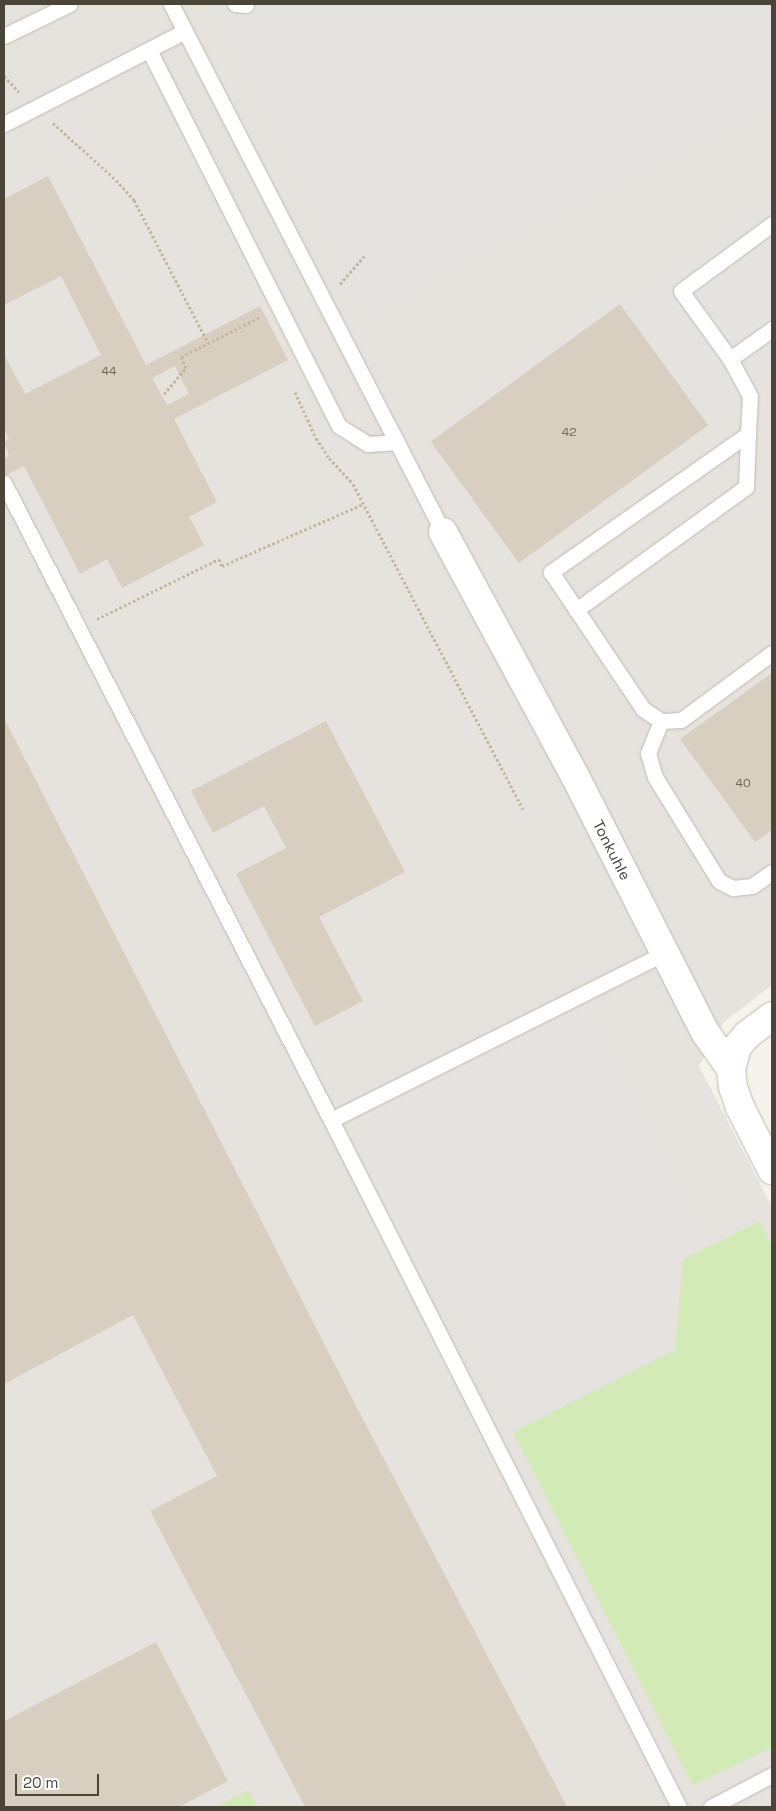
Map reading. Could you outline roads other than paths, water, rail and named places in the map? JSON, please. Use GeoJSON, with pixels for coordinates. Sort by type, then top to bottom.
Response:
{"type":"FeatureCollection","features":[{"type":"Feature","properties":{"kind":"street","name":"Tonkuhle"},"geometry":{"type":"LineString","coordinates":[[442,532],[576,778],[705,1032],[731,1069],[733,1087],[740,1107],[772,1170]]}},
{"type":"Feature","properties":{"kind":"street"},"geometry":{"type":"LineString","coordinates":[[731,1069],[737,1048],[747,1036],[772,1016]]}},
{"type":"Feature","properties":{"kind":"lane"},"geometry":{"type":"LineString","coordinates":[[4,36],[70,4]]}},
{"type":"Feature","properties":{"kind":"lane"},"geometry":{"type":"LineString","coordinates":[[171,4],[442,532]]}},
{"type":"Feature","properties":{"kind":"lane"},"geometry":{"type":"LineString","coordinates":[[4,124],[185,31]]}},
{"type":"Feature","properties":{"kind":"lane"},"geometry":{"type":"LineString","coordinates":[[149,50],[339,426],[368,444],[396,442]]}},
{"type":"Feature","properties":{"kind":"lane"},"geometry":{"type":"LineString","coordinates":[[576,610],[746,487],[750,396],[730,359],[681,291],[772,224]]}},
{"type":"Feature","properties":{"kind":"lane"},"geometry":{"type":"LineString","coordinates":[[730,359],[772,329]]}},
{"type":"Feature","properties":{"kind":"lane"},"geometry":{"type":"LineString","coordinates":[[748,434],[551,572],[642,709],[660,722],[681,720],[772,653]]}},
{"type":"Feature","properties":{"kind":"lane"},"geometry":{"type":"LineString","coordinates":[[4,483],[331,1120],[679,1807]]}},
{"type":"Feature","properties":{"kind":"lane"},"geometry":{"type":"LineString","coordinates":[[660,722],[648,753],[654,777],[719,881],[733,888],[752,886],[772,872]]}},
{"type":"Feature","properties":{"kind":"lane"},"geometry":{"type":"LineString","coordinates":[[331,1120],[664,953]]}},
{"type":"Feature","properties":{"kind":"lane"},"geometry":{"type":"LineString","coordinates":[[711,1807],[772,1775]]}}]}
